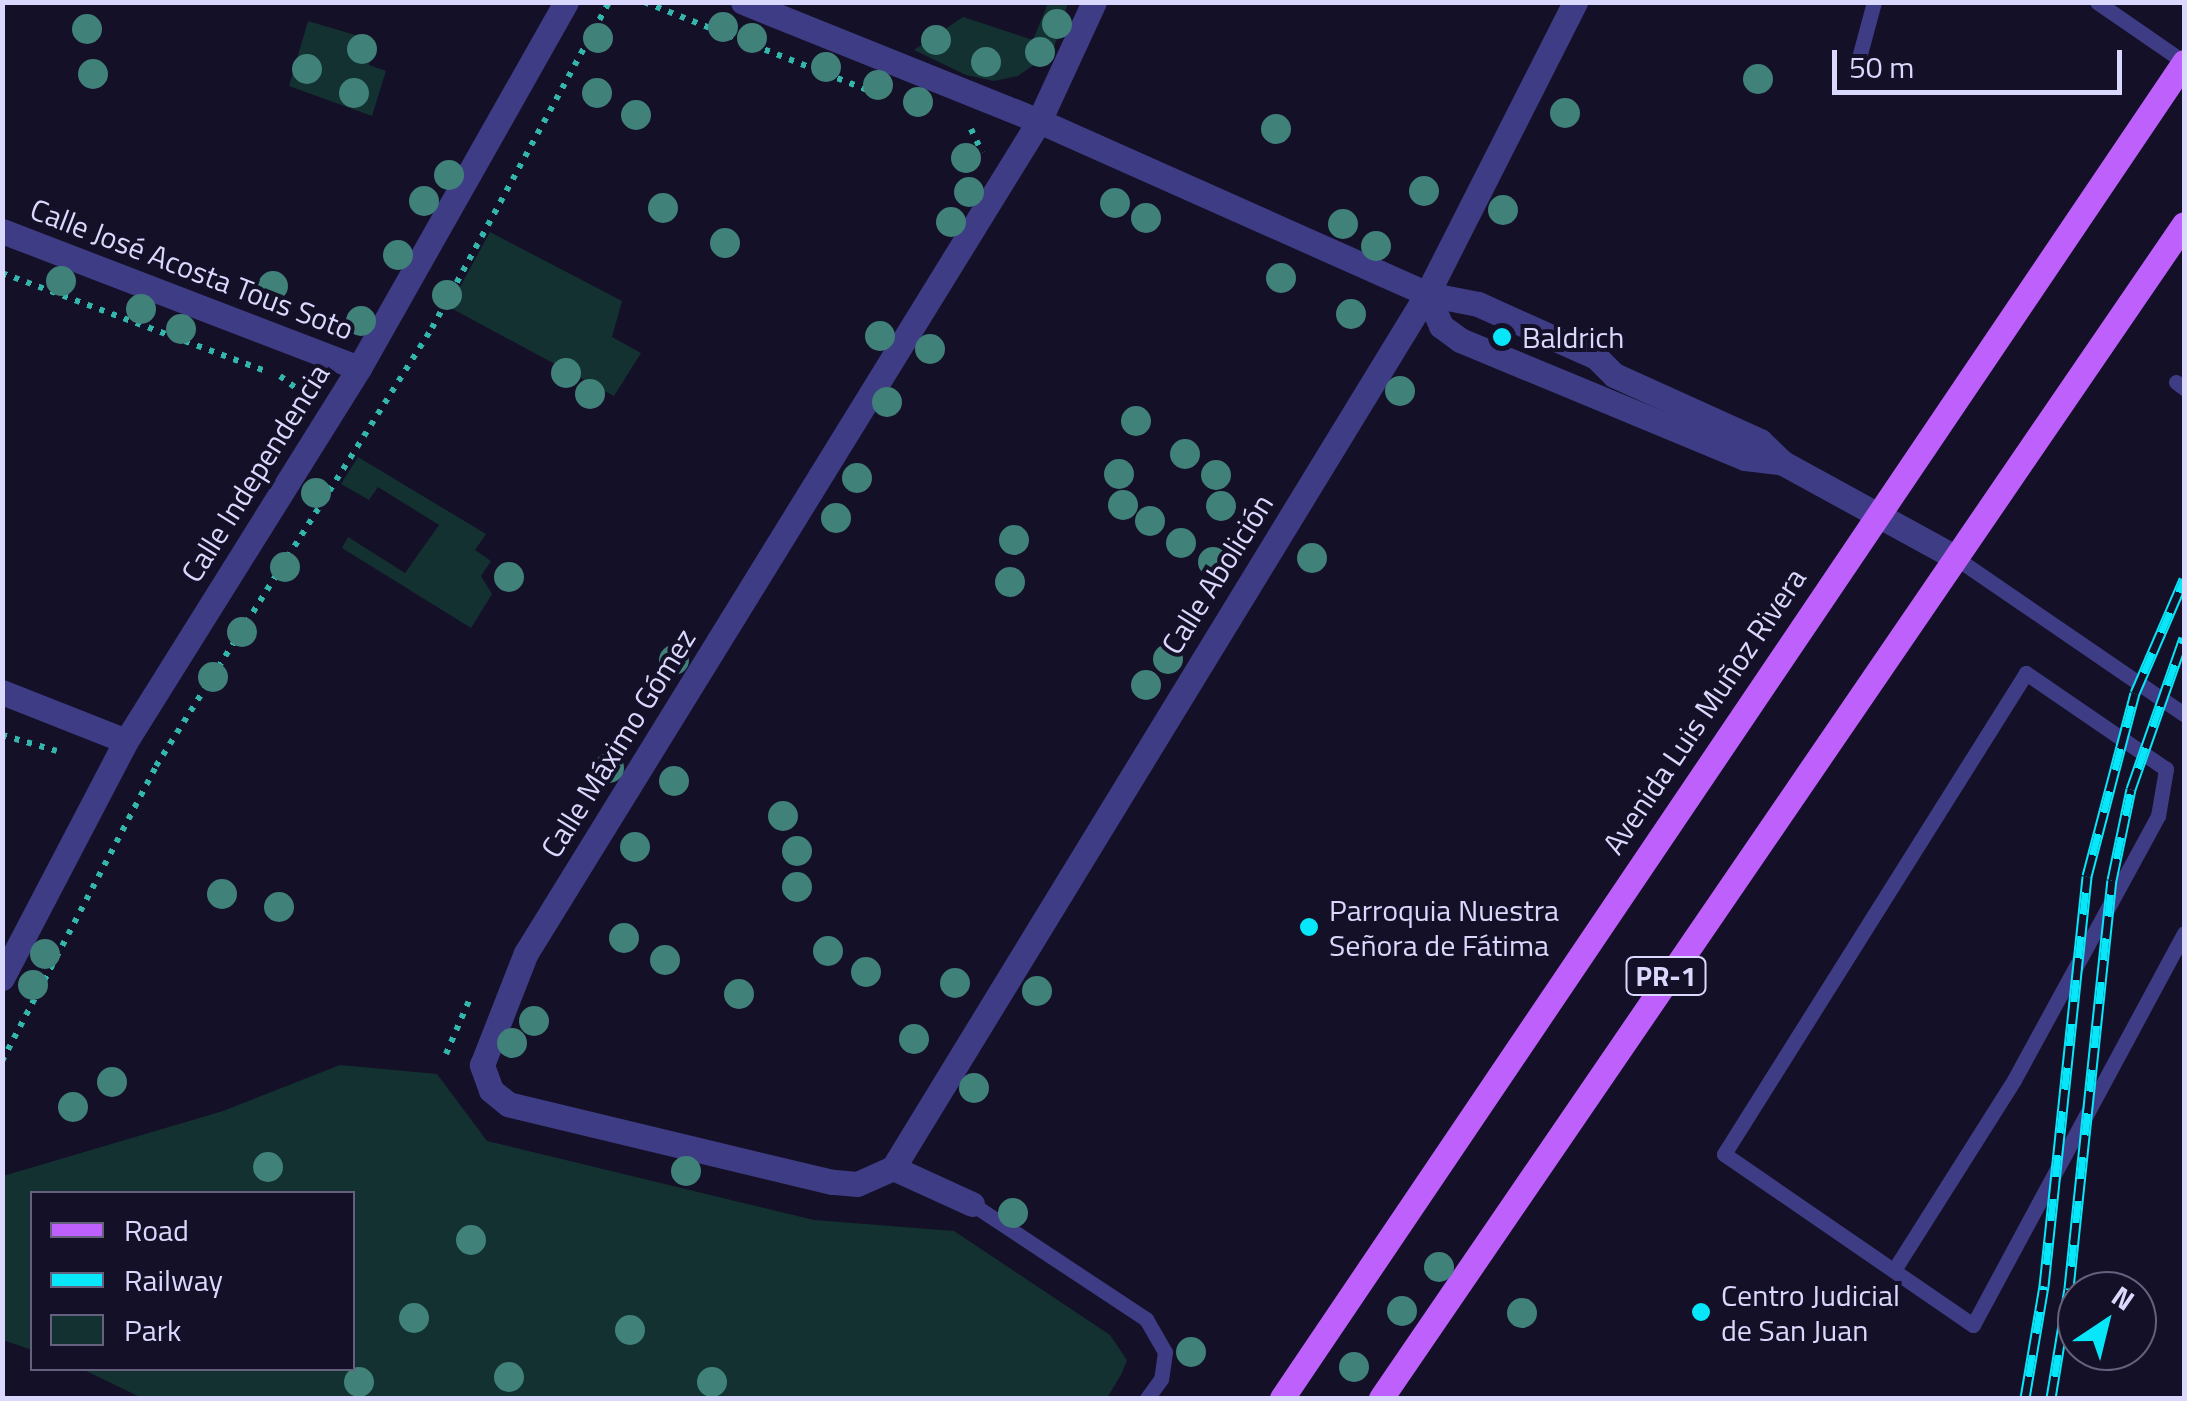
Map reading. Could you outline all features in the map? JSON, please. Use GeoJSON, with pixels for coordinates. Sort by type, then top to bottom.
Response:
{"type":"FeatureCollection","features":[{"type":"Feature","properties":{"kind":"main road","name":"Avenida Luis Muñoz Rivera"},"geometry":{"type":"LineString","coordinates":[[1282,1398],[2184,62]]}},
{"type":"Feature","properties":{"kind":"main road","name":"PR-1"},"geometry":{"type":"LineString","coordinates":[[1382,1398],[1953,556],[2184,224]]}},
{"type":"Feature","properties":{"kind":"street","name":"Calle Independencia"},"geometry":{"type":"LineString","coordinates":[[2,978],[126,742],[359,368],[566,2]]}},
{"type":"Feature","properties":{"kind":"street"},"geometry":{"type":"LineString","coordinates":[[744,2],[1039,122],[1427,294],[1478,304],[1596,357],[1614,375],[1760,441],[1783,464],[1953,556]]}},
{"type":"Feature","properties":{"kind":"street","name":"Calle Máximo Gómez"},"geometry":{"type":"LineString","coordinates":[[893,1168],[857,1184],[832,1182],[508,1104],[492,1090],[482,1066],[526,953],[1039,122],[1094,2]]}},
{"type":"Feature","properties":{"kind":"street","name":"Calle Abolición"},"geometry":{"type":"LineString","coordinates":[[893,1168],[1427,294],[1576,2]]}},
{"type":"Feature","properties":{"kind":"street","name":"Calle José Acosta Tous Soto"},"geometry":{"type":"LineString","coordinates":[[2,231],[359,368]]}},
{"type":"Feature","properties":{"kind":"street"},"geometry":{"type":"LineString","coordinates":[[1427,294],[1441,326],[1460,340],[1746,458],[1783,464]]}},
{"type":"Feature","properties":{"kind":"street"},"geometry":{"type":"LineString","coordinates":[[2,692],[126,742]]}},
{"type":"Feature","properties":{"kind":"street"},"geometry":{"type":"LineString","coordinates":[[893,1168],[972,1204]]}},
{"type":"Feature","properties":{"kind":"lane"},"geometry":{"type":"LineString","coordinates":[[1857,65],[1874,2]]}},
{"type":"Feature","properties":{"kind":"lane"},"geometry":{"type":"LineString","coordinates":[[2098,2],[2184,62]]}},
{"type":"Feature","properties":{"kind":"lane"},"geometry":{"type":"LineString","coordinates":[[1953,556],[2184,714]]}},
{"type":"Feature","properties":{"kind":"lane"},"geometry":{"type":"LineString","coordinates":[[1894,1270],[2014,1080],[2158,816],[2166,769],[2026,673],[1724,1154],[1973,1325],[2184,932]]}},
{"type":"Feature","properties":{"kind":"lane"},"geometry":{"type":"LineString","coordinates":[[972,1204],[1146,1319],[1165,1352],[1161,1379],[1147,1398]]}},
{"type":"Feature","properties":{"kind":"path"},"geometry":{"type":"LineString","coordinates":[[2,1062],[156,766],[432,328],[609,2]]}},
{"type":"Feature","properties":{"kind":"path"},"geometry":{"type":"LineString","coordinates":[[644,2],[893,100]]}},
{"type":"Feature","properties":{"kind":"path"},"geometry":{"type":"LineString","coordinates":[[962,124],[982,142],[976,168]]}},
{"type":"Feature","properties":{"kind":"path"},"geometry":{"type":"LineString","coordinates":[[2,273],[285,378],[302,388],[304,405]]}},
{"type":"Feature","properties":{"kind":"path"},"geometry":{"type":"LineString","coordinates":[[2,735],[68,755]]}},
{"type":"Feature","properties":{"kind":"path"},"geometry":{"type":"LineString","coordinates":[[446,1054],[478,980]]}},
{"type":"Feature","properties":{"kind":"green space"},"geometry":{"type":"Polygon","coordinates":[[[1048,3],[1068,3],[1053,51],[1018,76],[994,81],[966,75],[914,50],[963,17],[1033,40],[1048,3]]]}},
{"type":"Feature","properties":{"kind":"green space"},"geometry":{"type":"Polygon","coordinates":[[[308,21],[372,40],[369,65],[386,71],[372,116],[289,86],[308,21]]]}},
{"type":"Feature","properties":{"kind":"green space"},"geometry":{"type":"Polygon","coordinates":[[[490,232],[622,301],[612,337],[641,353],[614,396],[449,307],[490,232]]]}},
{"type":"Feature","properties":{"kind":"green space"},"geometry":{"type":"Polygon","coordinates":[[[358,457],[486,534],[475,550],[491,561],[481,576],[492,594],[471,628],[342,548],[348,537],[405,573],[439,525],[378,487],[369,500],[341,484],[358,457]]]}},
{"type":"Feature","properties":{"kind":"green space"},"geometry":{"type":"Polygon","coordinates":[[[340,1065],[437,1074],[487,1141],[814,1220],[954,1231],[1110,1335],[1127,1360],[1107,1398],[142,1398],[86,1371],[355,1371],[355,1191],[30,1191],[30,1349],[3,1340],[3,1176],[223,1111],[340,1065]]]}},
{"type":"Feature","properties":{"kind":"railway"},"geometry":{"type":"LineString","coordinates":[[2025,1398],[2044,1286],[2087,876],[2135,693],[2184,579]]}},
{"type":"Feature","properties":{"kind":"railway"},"geometry":{"type":"LineString","coordinates":[[2051,1398],[2069,1288],[2112,880],[2131,789],[2184,638]]}},
{"type":"Feature","properties":{"kind":"place","name":"Baldrich"},"geometry":{"type":"Point","coordinates":[1502,337]}},
{"type":"Feature","properties":{"kind":"place","name":"Parroquia Nuestra Señora de Fátima"},"geometry":{"type":"Point","coordinates":[1309,927]}},
{"type":"Feature","properties":{"kind":"place","name":"Centro Judicial de San Juan"},"geometry":{"type":"Point","coordinates":[1701,1312]}}]}
